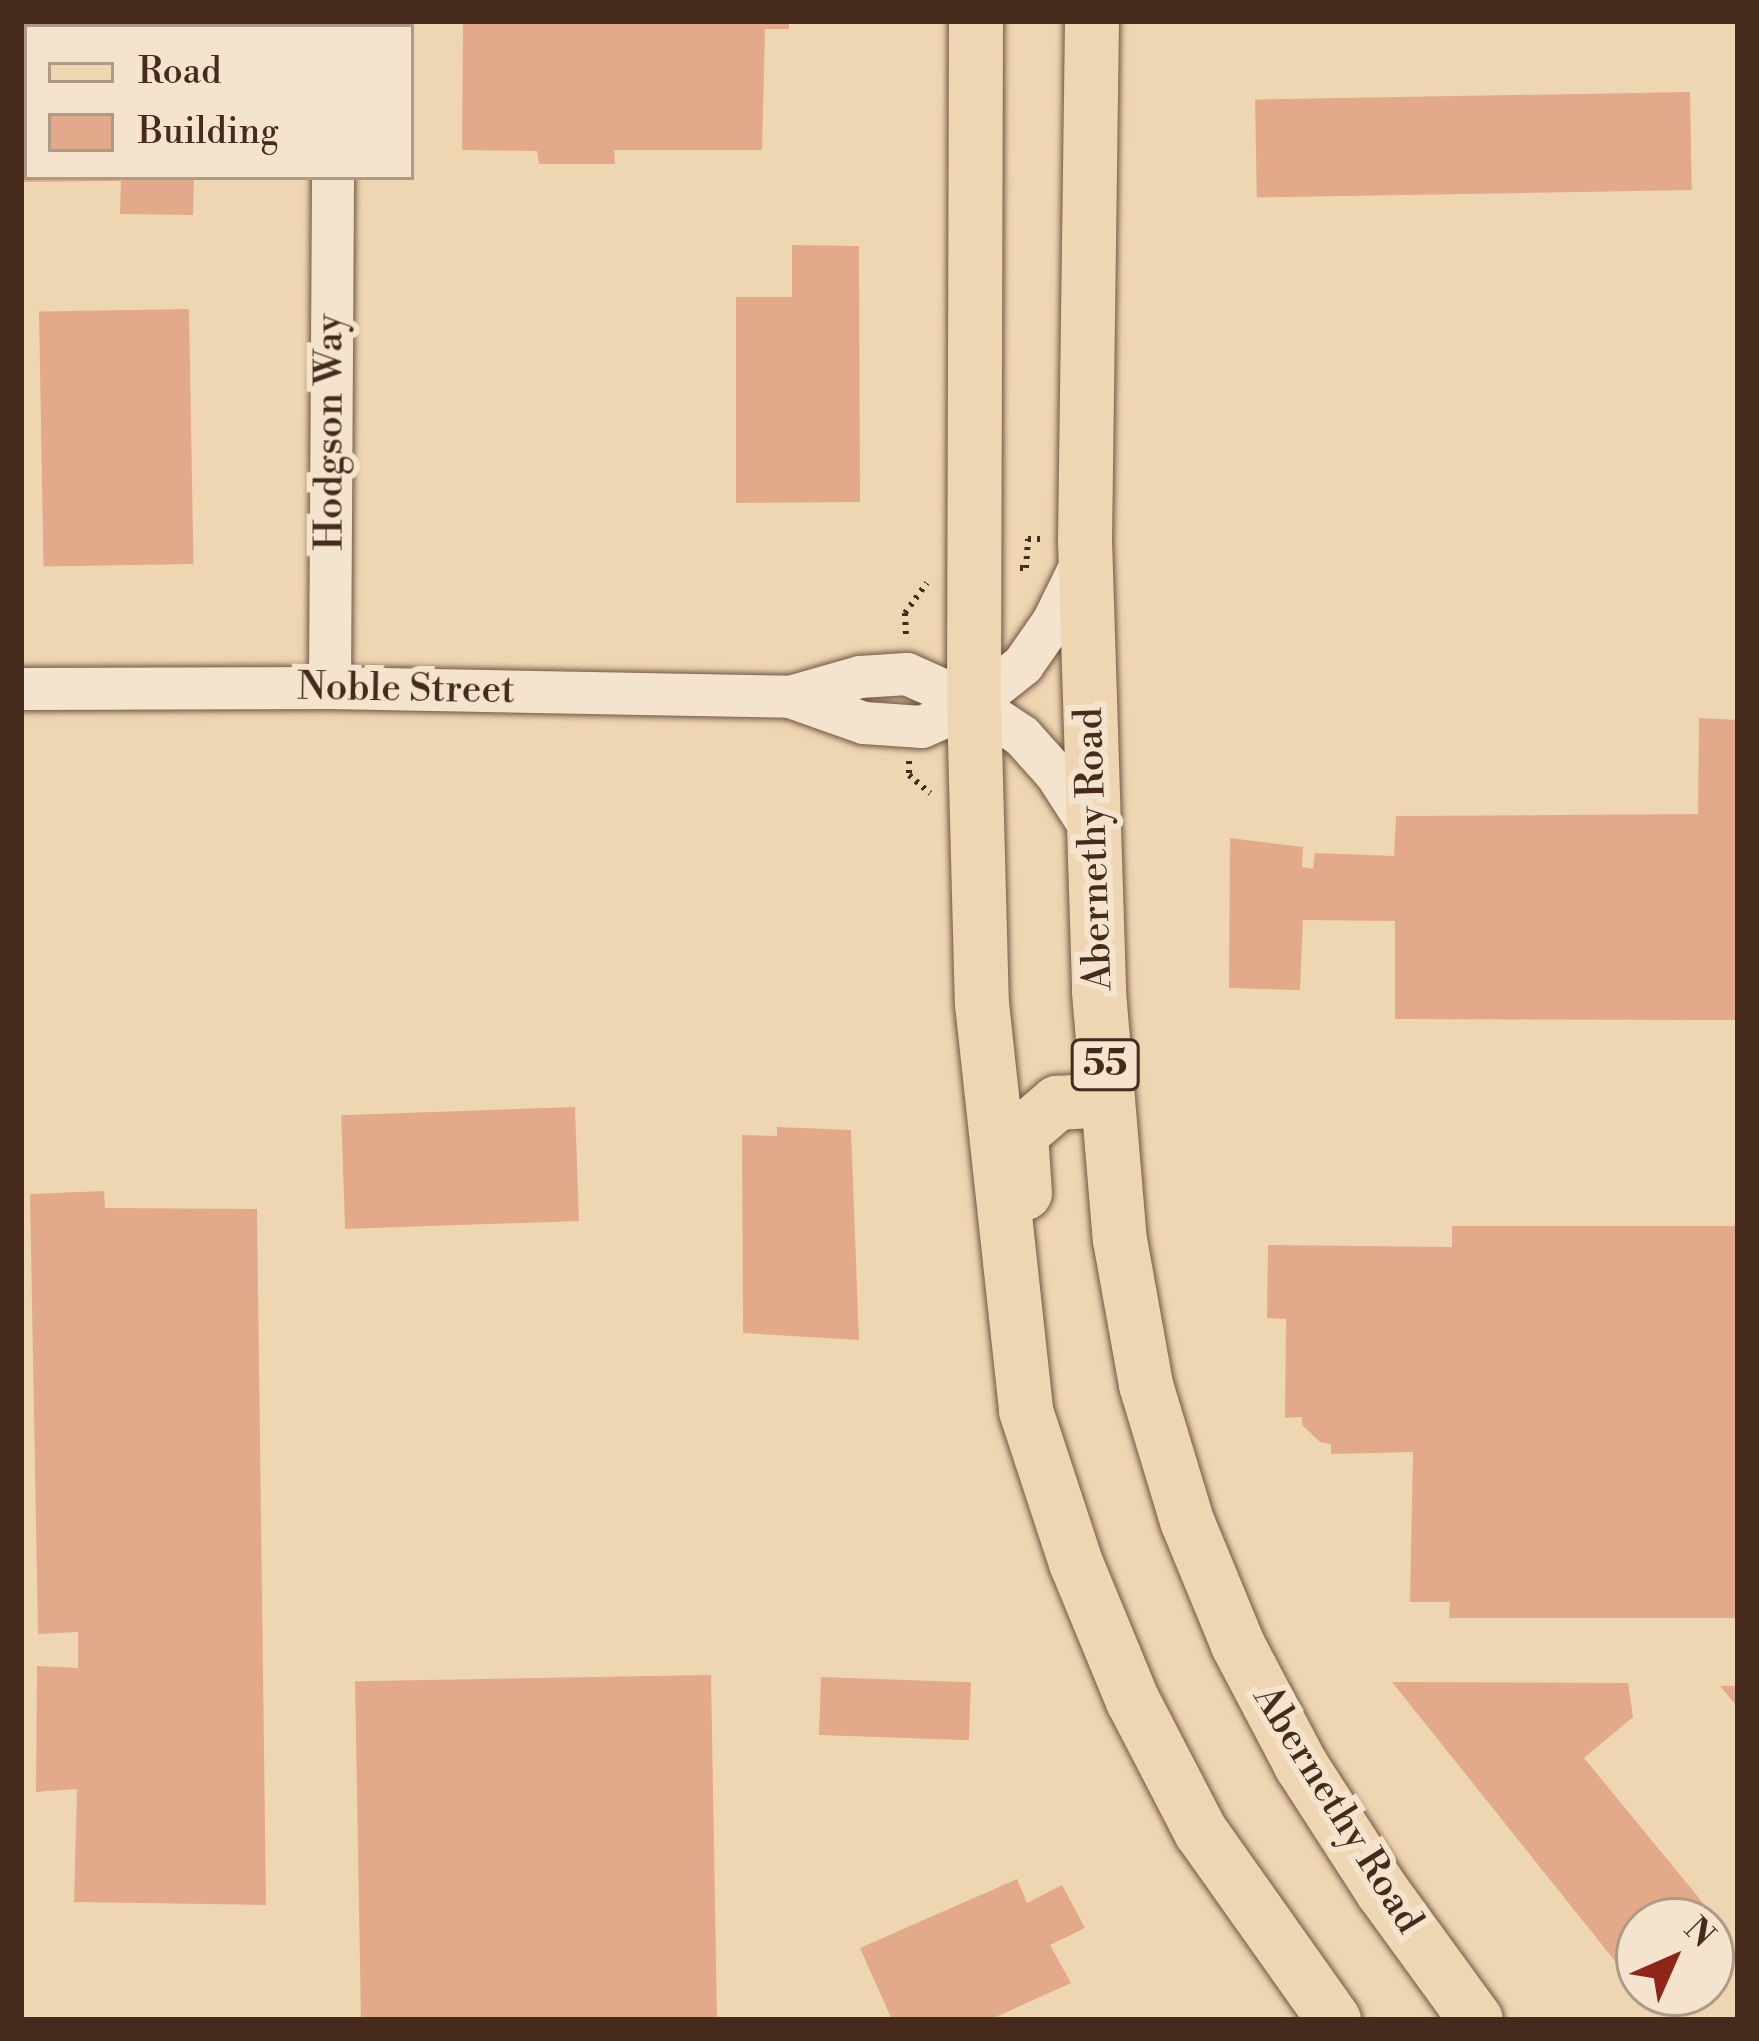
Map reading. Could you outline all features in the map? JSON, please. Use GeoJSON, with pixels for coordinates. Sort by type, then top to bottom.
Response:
{"type":"FeatureCollection","features":[{"type":"Feature","properties":{"kind":"main road"},"geometry":{"type":"LineString","coordinates":[[976,21],[974,704],[982,1004],[1026,1411],[1076,1563],[1133,1701],[1201,1832],[1334,2020]]}},
{"type":"Feature","properties":{"kind":"main road","name":"Abernethy Road"},"geometry":{"type":"LineString","coordinates":[[1092,21],[1086,548],[1094,833],[1120,1240],[1139,1343],[1187,1521],[1238,1646],[1301,1765],[1383,1892],[1476,2020]]}},
{"type":"Feature","properties":{"kind":"main road"},"geometry":{"type":"LineString","coordinates":[[1011,1253],[1025,1196],[1021,1134],[1057,1103],[1108,1100]]}},
{"type":"Feature","properties":{"kind":"street","name":"Hodgson Way"},"geometry":{"type":"LineString","coordinates":[[330,688],[333,180]]}},
{"type":"Feature","properties":{"kind":"street","name":"Noble Street"},"geometry":{"type":"LineString","coordinates":[[21,689],[330,688],[790,698],[863,723],[922,728],[974,704],[1023,665],[1053,622],[1086,548]]}},
{"type":"Feature","properties":{"kind":"street"},"geometry":{"type":"LineString","coordinates":[[974,704],[1022,736],[1055,774],[1094,833]]}},
{"type":"Feature","properties":{"kind":"path"},"geometry":{"type":"LineString","coordinates":[[975,568],[1026,568],[1028,539],[1086,548]]}},
{"type":"Feature","properties":{"kind":"building"},"geometry":{"type":"Polygon","coordinates":[[[21,21],[90,21],[24,24],[24,180],[194,180],[193,215],[120,214],[121,181],[21,182],[21,21]]]}},
{"type":"Feature","properties":{"kind":"building"},"geometry":{"type":"Polygon","coordinates":[[[121,21],[197,21],[197,24],[121,21]]]}},
{"type":"Feature","properties":{"kind":"building"},"geometry":{"type":"Polygon","coordinates":[[[463,21],[789,21],[789,29],[765,29],[762,150],[614,150],[615,164],[539,164],[537,151],[462,150],[463,21]]]}},
{"type":"Feature","properties":{"kind":"building"},"geometry":{"type":"Polygon","coordinates":[[[1690,92],[1692,190],[1257,198],[1255,100],[1690,92]]]}},
{"type":"Feature","properties":{"kind":"building"},"geometry":{"type":"Polygon","coordinates":[[[792,245],[859,246],[860,502],[736,503],[736,297],[792,297],[792,245]]]}},
{"type":"Feature","properties":{"kind":"building"},"geometry":{"type":"Polygon","coordinates":[[[189,309],[193,564],[43,567],[39,312],[189,309]]]}},
{"type":"Feature","properties":{"kind":"building"},"geometry":{"type":"Polygon","coordinates":[[[1699,718],[1738,720],[1738,1020],[1395,1019],[1395,921],[1303,920],[1300,990],[1229,988],[1230,838],[1303,847],[1302,867],[1313,869],[1315,853],[1394,856],[1396,816],[1698,814],[1699,718]]]}},
{"type":"Feature","properties":{"kind":"building"},"geometry":{"type":"Polygon","coordinates":[[[575,1107],[579,1221],[345,1229],[341,1115],[575,1107]]]}},
{"type":"Feature","properties":{"kind":"building"},"geometry":{"type":"Polygon","coordinates":[[[777,1127],[851,1130],[859,1340],[743,1333],[742,1135],[777,1136],[777,1127]]]}},
{"type":"Feature","properties":{"kind":"building"},"geometry":{"type":"Polygon","coordinates":[[[104,1191],[105,1208],[257,1209],[266,1905],[74,1902],[77,1789],[36,1792],[37,1666],[78,1668],[78,1632],[38,1634],[30,1194],[104,1191]]]}},
{"type":"Feature","properties":{"kind":"building"},"geometry":{"type":"Polygon","coordinates":[[[1452,1226],[1738,1226],[1738,1618],[1449,1618],[1450,1602],[1410,1602],[1413,1452],[1331,1454],[1331,1444],[1320,1442],[1302,1425],[1302,1417],[1285,1418],[1286,1319],[1267,1318],[1268,1245],[1452,1247],[1452,1226]]]}},
{"type":"Feature","properties":{"kind":"building"},"geometry":{"type":"Polygon","coordinates":[[[711,1675],[717,2020],[361,2020],[355,1681],[711,1675]]]}},
{"type":"Feature","properties":{"kind":"building"},"geometry":{"type":"Polygon","coordinates":[[[821,1677],[971,1682],[969,1740],[819,1735],[821,1677]]]}},
{"type":"Feature","properties":{"kind":"building"},"geometry":{"type":"Polygon","coordinates":[[[1392,1682],[1628,1683],[1633,1717],[1584,1758],[1698,1897],[1615,1897],[1615,1961],[1392,1682]]]}},
{"type":"Feature","properties":{"kind":"building"},"geometry":{"type":"Polygon","coordinates":[[[1720,1686],[1738,1686],[1738,1708],[1720,1686]]]}},
{"type":"Feature","properties":{"kind":"building"},"geometry":{"type":"Polygon","coordinates":[[[1017,1879],[1027,1903],[1062,1885],[1085,1928],[1050,1945],[1071,1983],[989,2020],[892,2020],[860,1948],[1017,1879]]]}}]}
